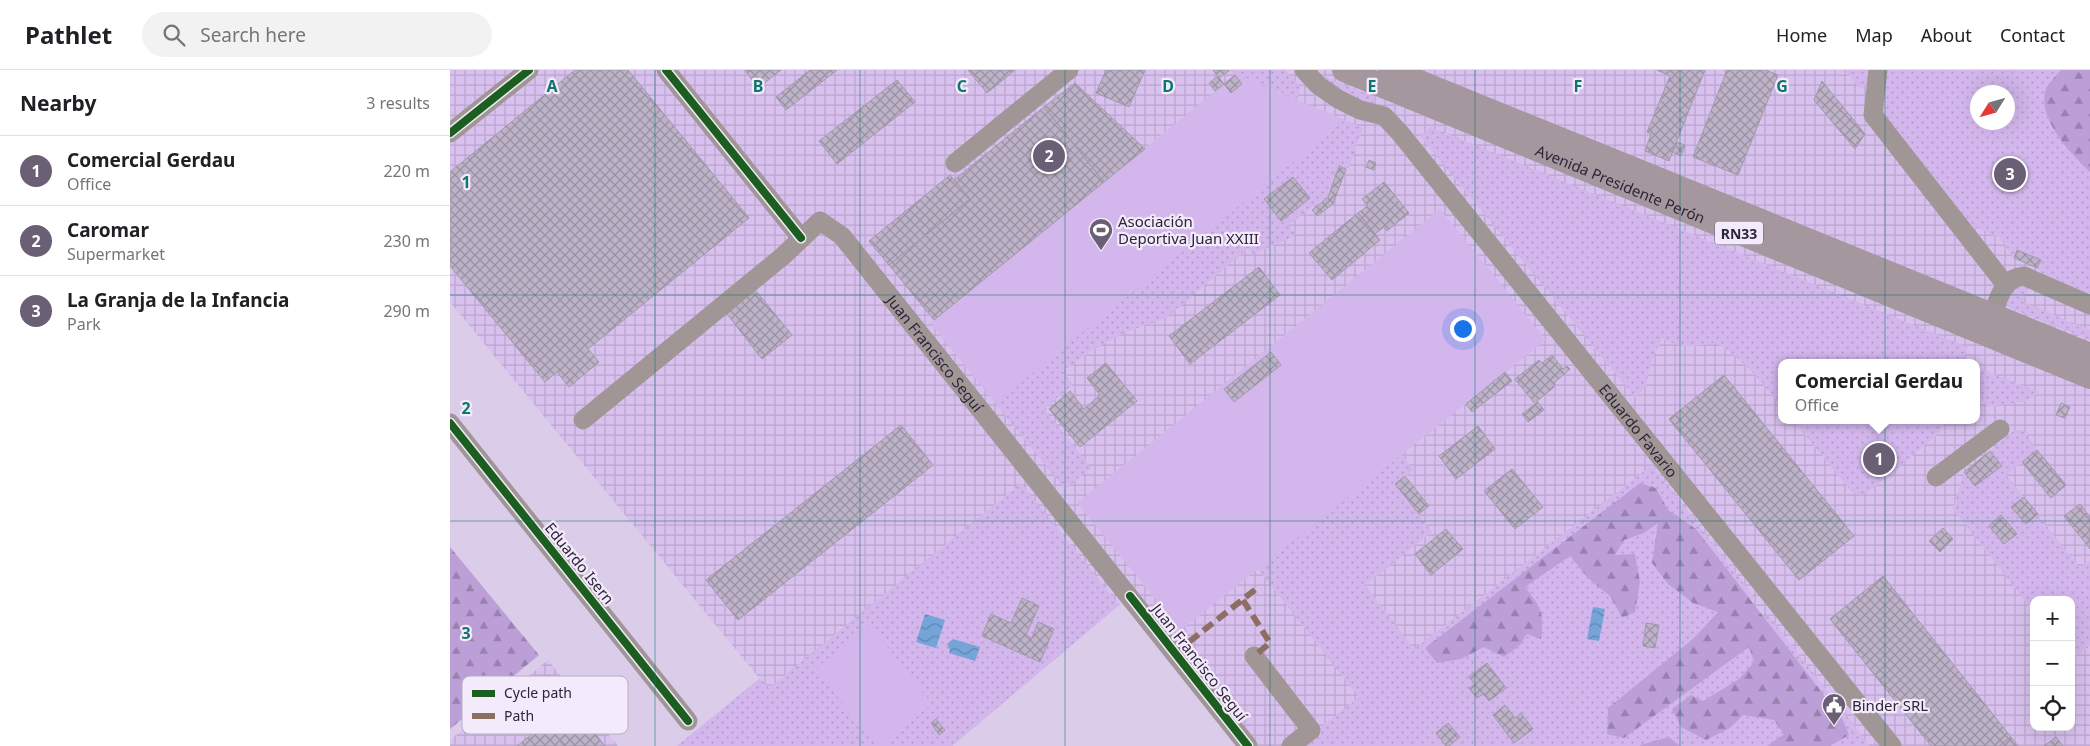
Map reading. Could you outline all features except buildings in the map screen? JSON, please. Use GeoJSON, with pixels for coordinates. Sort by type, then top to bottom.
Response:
{"type":"FeatureCollection","features":[{"type":"Feature","properties":{"kind":"main road","name":"Avenida Presidente Perón"},"geometry":{"type":"LineString","coordinates":[[1344,70],[1390,76],[2090,355]]}},
{"type":"Feature","properties":{"kind":"main road","name":"Avenida Presidente Perón"},"geometry":{"type":"LineString","coordinates":[[1390,76],[2090,377]]}},
{"type":"Feature","properties":{"kind":"street"},"geometry":{"type":"LineString","coordinates":[[450,133],[529,70]]}},
{"type":"Feature","properties":{"kind":"street"},"geometry":{"type":"LineString","coordinates":[[583,420],[783,256],[801,238],[666,70]]}},
{"type":"Feature","properties":{"kind":"street"},"geometry":{"type":"LineString","coordinates":[[955,163],[1068,70]]}},
{"type":"Feature","properties":{"kind":"street"},"geometry":{"type":"LineString","coordinates":[[1304,70],[1338,99],[1360,110],[1384,116],[1390,76]]}},
{"type":"Feature","properties":{"kind":"street"},"geometry":{"type":"LineString","coordinates":[[1878,70],[1873,115],[2005,284]]}},
{"type":"Feature","properties":{"kind":"street","name":"Eduardo Favario"},"geometry":{"type":"LineString","coordinates":[[1384,116],[1400,133],[1892,746]]}},
{"type":"Feature","properties":{"kind":"street","name":"Juan Francisco Seguí"},"geometry":{"type":"LineString","coordinates":[[801,238],[820,221],[842,236],[1248,746]]}},
{"type":"Feature","properties":{"kind":"street"},"geometry":{"type":"LineString","coordinates":[[1992,316],[2005,284],[2016,277],[2024,276],[2090,304]]}},
{"type":"Feature","properties":{"kind":"street","name":"Eduardo Isern"},"geometry":{"type":"LineString","coordinates":[[450,423],[688,721]]}},
{"type":"Feature","properties":{"kind":"street"},"geometry":{"type":"LineString","coordinates":[[1936,477],[2000,429]]}},
{"type":"Feature","properties":{"kind":"street"},"geometry":{"type":"LineString","coordinates":[[1254,656],[1311,730],[1291,746]]}},
{"type":"Feature","properties":{"kind":"shaded area"},"geometry":{"type":"Polygon","coordinates":[[[450,70],[2090,70],[2090,746],[1248,746],[1130,596],[952,746],[815,746],[450,302],[450,70]]]}},
{"type":"Feature","properties":{"kind":"shaded area"},"geometry":{"type":"Polygon","coordinates":[[[1227,70],[1285,70],[1301,87],[1297,99],[1227,70]]]}},
{"type":"Feature","properties":{"kind":"shaded area"},"geometry":{"type":"Polygon","coordinates":[[[1845,70],[1871,70],[1870,79],[1863,88],[1857,86],[1845,70]]]}},
{"type":"Feature","properties":{"kind":"shaded area"},"geometry":{"type":"Polygon","coordinates":[[[1887,70],[2090,70],[2090,297],[2043,277],[2037,268],[2014,258],[1999,237],[1971,226],[1883,114],[1887,70]]]}},
{"type":"Feature","properties":{"kind":"shaded area","name":"Asociación Deportiva Juan XXIII"},"geometry":{"type":"Polygon","coordinates":[[[1236,74],[1345,120],[995,403],[930,323],[1236,74]]]}},
{"type":"Feature","properties":{"kind":"shaded area"},"geometry":{"type":"Polygon","coordinates":[[[1325,77],[1372,96],[1375,102],[1371,104],[1337,90],[1323,80],[1325,77]]]}},
{"type":"Feature","properties":{"kind":"shaded area"},"geometry":{"type":"Polygon","coordinates":[[[1345,120],[1363,128],[1349,168],[1338,165],[1326,197],[1288,225],[1295,234],[1288,239],[1253,254],[1248,248],[1166,318],[1126,332],[1094,349],[1063,371],[1073,385],[1044,409],[1091,468],[1065,489],[995,403],[1345,120]]]}},
{"type":"Feature","properties":{"kind":"shaded area"},"geometry":{"type":"Polygon","coordinates":[[[1431,127],[1967,347],[1964,359],[1778,359],[1778,402],[1744,364],[1716,343],[1682,346],[1662,338],[1650,365],[1646,386],[1635,397],[1420,136],[1431,127]]]}},
{"type":"Feature","properties":{"kind":"shaded area"},"geometry":{"type":"Polygon","coordinates":[[[1440,209],[1546,340],[1181,630],[1077,503],[1440,209]]]}},
{"type":"Feature","properties":{"kind":"shaded area"},"geometry":{"type":"Polygon","coordinates":[[[2016,285],[2029,287],[2023,302],[2090,330],[2090,340],[2010,308],[2006,300],[2016,285]]]}},
{"type":"Feature","properties":{"kind":"shaded area"},"geometry":{"type":"Polygon","coordinates":[[[1983,370],[2039,392],[2027,401],[1988,407],[1980,397],[1980,376],[1983,370]]]}},
{"type":"Feature","properties":{"kind":"shaded area"},"geometry":{"type":"Polygon","coordinates":[[[1796,424],[1944,424],[1936,436],[1868,492],[1860,495],[1851,491],[1796,424]]]}},
{"type":"Feature","properties":{"kind":"shaded area"},"geometry":{"type":"Polygon","coordinates":[[[2016,429],[2025,432],[2037,450],[2006,475],[2080,568],[2090,560],[2090,646],[2078,655],[2075,655],[2075,596],[2030,596],[2030,607],[1953,509],[1964,472],[1975,486],[2002,466],[1990,451],[2016,429]]]}},
{"type":"Feature","properties":{"kind":"shaded area"},"geometry":{"type":"Polygon","coordinates":[[[1401,455],[1414,470],[1395,484],[1432,532],[1365,585],[1414,649],[1652,465],[1754,597],[1700,647],[1712,666],[1768,615],[1870,746],[1297,746],[1359,697],[1258,569],[1401,455]]]}},
{"type":"Feature","properties":{"kind":"shaded area"},"geometry":{"type":"Polygon","coordinates":[[[1021,483],[1119,605],[952,746],[677,746],[760,678],[769,688],[1021,483]]]}},
{"type":"Feature","properties":{"kind":"shaded area"},"geometry":{"type":"Polygon","coordinates":[[[870,625],[932,704],[880,746],[877,746],[815,669],[870,625]]]}},
{"type":"Feature","properties":{"kind":"shaded area"},"geometry":{"type":"Polygon","coordinates":[[[548,660],[561,676],[528,676],[548,660]]]}},
{"type":"Feature","properties":{"kind":"shaded area"},"geometry":{"type":"Polygon","coordinates":[[[462,730],[462,734],[608,734],[618,746],[450,746],[450,740],[462,730]]]}},
{"type":"Feature","properties":{"kind":"green space"},"geometry":{"type":"Polygon","coordinates":[[[2061,70],[2090,70],[2090,172],[2057,135],[2046,112],[2044,100],[2046,89],[2061,70]]]}},
{"type":"Feature","properties":{"kind":"green space"},"geometry":{"type":"Polygon","coordinates":[[[1640,483],[1656,488],[1668,510],[1696,529],[1843,720],[1849,735],[1830,746],[1767,746],[1784,734],[1774,720],[1743,715],[1730,728],[1706,740],[1681,727],[1672,709],[1691,695],[1703,701],[1739,679],[1754,662],[1749,647],[1624,738],[1607,734],[1608,708],[1694,638],[1718,612],[1693,603],[1668,584],[1652,563],[1658,523],[1644,533],[1624,540],[1615,555],[1635,554],[1640,582],[1635,612],[1622,618],[1611,597],[1588,578],[1570,556],[1525,587],[1535,600],[1542,616],[1541,639],[1527,634],[1520,645],[1504,657],[1484,647],[1461,659],[1437,663],[1425,648],[1640,483]]]}},
{"type":"Feature","properties":{"kind":"green space"},"geometry":{"type":"Polygon","coordinates":[[[450,547],[539,655],[514,676],[462,676],[462,719],[450,729],[450,547]]]}},
{"type":"Feature","properties":{"kind":"green space"},"geometry":{"type":"Polygon","coordinates":[[[1669,737],[1680,746],[1640,746],[1640,745],[1669,737]]]}},
{"type":"Feature","properties":{"kind":"water"},"geometry":{"type":"Polygon","coordinates":[[[1593,607],[1605,609],[1599,641],[1587,639],[1593,607]]]}},
{"type":"Feature","properties":{"kind":"water"},"geometry":{"type":"Polygon","coordinates":[[[925,614],[945,620],[936,648],[916,642],[925,614]]]}},
{"type":"Feature","properties":{"kind":"water"},"geometry":{"type":"Polygon","coordinates":[[[953,639],[980,647],[975,661],[949,653],[950,650],[947,644],[953,639]]]}},
{"type":"Feature","properties":{"kind":"marked path"},"geometry":{"type":"LineString","coordinates":[[1175,653],[1256,589]]}},
{"type":"Feature","properties":{"kind":"marked path"},"geometry":{"type":"LineString","coordinates":[[1243,600],[1270,643],[1254,656]]}},
{"type":"Feature","properties":{"kind":"cycle path"},"geometry":{"type":"LineString","coordinates":[[450,133],[529,70]]}},
{"type":"Feature","properties":{"kind":"cycle path"},"geometry":{"type":"LineString","coordinates":[[666,70],[801,238]]}},
{"type":"Feature","properties":{"kind":"cycle path"},"geometry":{"type":"LineString","coordinates":[[450,423],[688,721]]}},
{"type":"Feature","properties":{"kind":"cycle path"},"geometry":{"type":"LineString","coordinates":[[1130,596],[1248,746]]}},
{"type":"Feature","properties":{"kind":"place","name":"Caromar"},"geometry":{"type":"Point","coordinates":[1049,156]}},
{"type":"Feature","properties":{"kind":"place","name":"La Granja de la Infancia"},"geometry":{"type":"Point","coordinates":[2010,174]}},
{"type":"Feature","properties":{"kind":"place","name":"Asociación Deportiva Juan XXIII"},"geometry":{"type":"Point","coordinates":[1101,251]}},
{"type":"Feature","properties":{"kind":"place","name":"Comercial Gerdau"},"geometry":{"type":"Point","coordinates":[1879,459]}},
{"type":"Feature","properties":{"kind":"place","name":"Binder SRL"},"geometry":{"type":"Point","coordinates":[1834,726]}}]}
